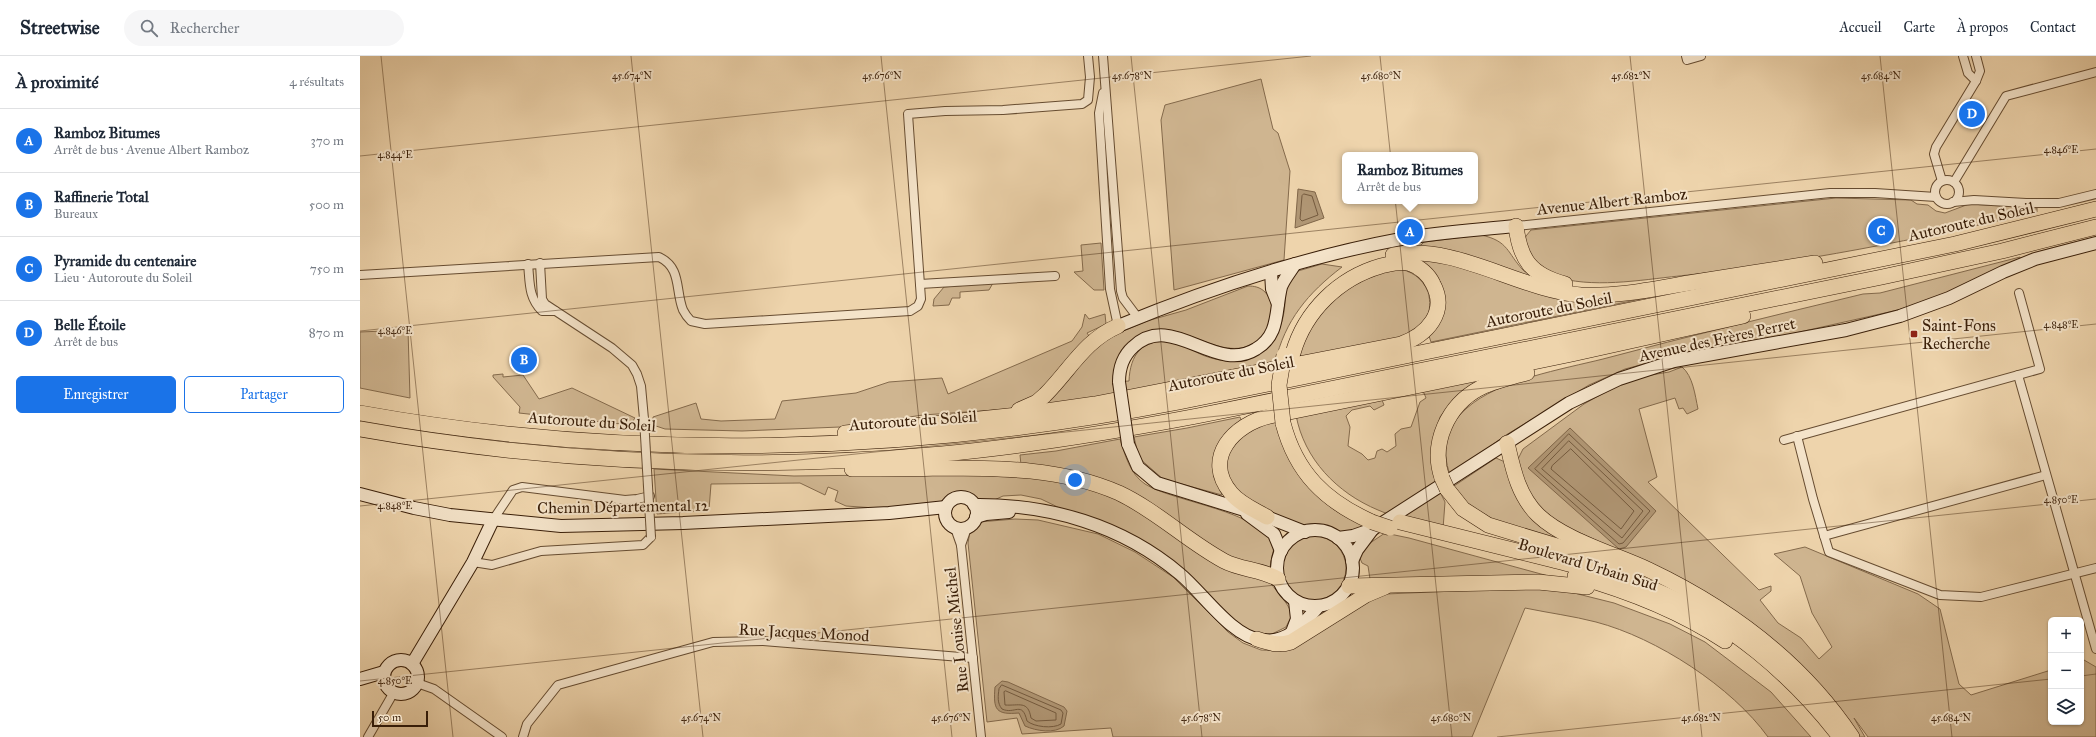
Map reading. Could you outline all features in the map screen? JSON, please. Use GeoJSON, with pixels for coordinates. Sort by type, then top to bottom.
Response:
{"type":"FeatureCollection","features":[{"type":"Feature","properties":{"kind":"highway","name":"Autoroute du Soleil"},"geometry":{"type":"LineString","coordinates":[[360,413],[443,426],[533,436],[678,445],[795,445],[887,441],[979,433],[1077,420],[1187,400],[1955,244],[2096,209]]}},
{"type":"Feature","properties":{"kind":"highway"},"geometry":{"type":"LineString","coordinates":[[1516,226],[1518,245],[1525,259],[1537,272],[1557,282],[1597,288],[1679,281],[1691,283]]}},
{"type":"Feature","properties":{"kind":"highway"},"geometry":{"type":"LineString","coordinates":[[360,429],[436,441],[566,455],[681,461],[781,461],[883,458],[942,454],[1060,440],[1109,432],[1882,277],[2002,251],[2096,227]]}},
{"type":"Feature","properties":{"kind":"highway"},"geometry":{"type":"LineString","coordinates":[[1840,737],[1807,698],[1764,658],[1711,619],[1670,597],[1646,587],[1603,573],[1383,523],[1352,503],[1325,482],[1303,454],[1287,422],[1288,354],[1290,335],[1299,318],[1307,306],[1323,289],[1337,278],[1360,265],[1396,254],[1422,254],[1456,260],[1531,285],[1581,295],[1627,294],[1852,257],[1874,261]]}},
{"type":"Feature","properties":{"kind":"highway"},"geometry":{"type":"LineString","coordinates":[[678,445],[863,432],[1047,411],[1140,396],[1401,344],[1417,337],[1431,324],[1436,313],[1438,300],[1432,280],[1418,267],[1404,262],[1377,267],[1355,277],[1336,289],[1319,306],[1304,326],[1288,354]]}},
{"type":"Feature","properties":{"kind":"highway"},"geometry":{"type":"LineString","coordinates":[[1267,517],[1234,496],[1226,485],[1222,470],[1222,454],[1229,439],[1240,428],[1251,422],[1277,414],[1618,344],[1866,289],[1882,277]]}},
{"type":"Feature","properties":{"kind":"highway"},"geometry":{"type":"LineString","coordinates":[[976,419],[985,415],[1021,409],[1037,402],[1048,392],[1089,344],[1103,333],[1118,326]]}},
{"type":"Feature","properties":{"kind":"highway"},"geometry":{"type":"LineString","coordinates":[[1618,344],[1608,350],[1499,381],[1480,388],[1468,396],[1451,414],[1441,434],[1438,461],[1444,483],[1463,509],[1482,522],[1623,569],[1664,586],[1710,611],[1741,632],[1784,667],[1818,702],[1846,737]]}},
{"type":"Feature","properties":{"kind":"highway"},"geometry":{"type":"LineString","coordinates":[[1507,444],[1520,489],[1532,509],[1544,520],[1569,536],[1672,581],[1730,615],[1761,638],[1808,681],[1827,702],[1852,737]]}},
{"type":"Feature","properties":{"kind":"highway"},"geometry":{"type":"LineString","coordinates":[[781,461],[788,470],[1001,468],[1041,471],[1070,477],[1108,489],[1133,500],[1166,520],[1206,550],[1232,565],[1278,578]]}},
{"type":"Feature","properties":{"kind":"highway","name":"Boulevard Urbain Sud"},"geometry":{"type":"LineString","coordinates":[[1383,523],[1592,581],[1643,597],[1693,622],[1744,655],[1786,690],[1828,737]]}},
{"type":"Feature","properties":{"kind":"highway"},"geometry":{"type":"LineString","coordinates":[[1349,586],[1554,582],[1643,597]]}},
{"type":"Feature","properties":{"kind":"highway"},"geometry":{"type":"LineString","coordinates":[[1257,639],[1273,644],[1291,642],[1372,592],[1393,584]]}},
{"type":"Feature","properties":{"kind":"main road","name":"Avenue Albert Ramboz"},"geometry":{"type":"LineString","coordinates":[[1118,326],[1250,278],[1314,258],[1401,239],[1516,226]]}},
{"type":"Feature","properties":{"kind":"main road","name":"Avenue des Frères Perret"},"geometry":{"type":"LineString","coordinates":[[1383,523],[1575,400],[1605,385],[1635,373],[1674,361],[1846,330],[1900,316],[1949,298],[2003,272],[2035,259],[2096,243]]}},
{"type":"Feature","properties":{"kind":"main road"},"geometry":{"type":"LineString","coordinates":[[1277,288],[1295,264]]}},
{"type":"Feature","properties":{"kind":"main road"},"geometry":{"type":"LineString","coordinates":[[1274,271],[1277,288],[1277,319],[1272,333],[1263,344],[1252,352],[1239,355],[1227,355],[1175,336],[1154,336],[1139,342],[1127,354],[1121,366],[1119,382],[1128,444],[1136,464],[1143,473],[1166,487],[1267,517],[1305,532]]}},
{"type":"Feature","properties":{"kind":"main road"},"geometry":{"type":"LineString","coordinates":[[1250,278],[1277,288]]}},
{"type":"Feature","properties":{"kind":"main road","name":"Chemin Départemental 12"},"geometry":{"type":"LineString","coordinates":[[360,494],[414,508],[494,520],[561,526],[621,525],[889,513],[949,518]]}},
{"type":"Feature","properties":{"kind":"main road"},"geometry":{"type":"LineString","coordinates":[[956,498],[969,500],[974,505],[976,517],[973,523],[967,528],[949,518],[950,502],[956,498]]}},
{"type":"Feature","properties":{"kind":"main road"},"geometry":{"type":"LineString","coordinates":[[974,505],[1038,508],[1090,523],[1130,540],[1162,560],[1196,588],[1233,626],[1243,634],[1257,639],[1277,639],[1302,627],[1318,606]]}},
{"type":"Feature","properties":{"kind":"main road"},"geometry":{"type":"LineString","coordinates":[[1239,509],[1272,531],[1281,551]]}},
{"type":"Feature","properties":{"kind":"main road"},"geometry":{"type":"LineString","coordinates":[[976,517],[986,514],[1017,512],[1090,523]]}},
{"type":"Feature","properties":{"kind":"main road"},"geometry":{"type":"LineString","coordinates":[[412,664],[473,562],[494,520]]}},
{"type":"Feature","properties":{"kind":"main road"},"geometry":{"type":"LineString","coordinates":[[1338,538],[1353,536],[1383,523]]}},
{"type":"Feature","properties":{"kind":"main road"},"geometry":{"type":"LineString","coordinates":[[1352,561],[1357,550],[1383,523]]}},
{"type":"Feature","properties":{"kind":"main road"},"geometry":{"type":"LineString","coordinates":[[1320,530],[1338,538],[1347,548],[1352,561],[1352,576],[1349,586],[1338,599],[1329,604],[1306,606],[1295,601],[1284,592],[1278,578],[1277,564],[1281,551],[1291,539],[1305,532],[1320,530]]}},
{"type":"Feature","properties":{"kind":"main road"},"geometry":{"type":"LineString","coordinates":[[1292,632],[1297,619],[1295,601]]}},
{"type":"Feature","properties":{"kind":"main road"},"geometry":{"type":"LineString","coordinates":[[396,660],[401,660],[412,664],[417,672],[417,683],[407,693],[394,692],[385,684],[384,672],[387,667],[396,660]]}},
{"type":"Feature","properties":{"kind":"main road"},"geometry":{"type":"LineString","coordinates":[[360,679],[384,672]]}},
{"type":"Feature","properties":{"kind":"street"},"geometry":{"type":"LineString","coordinates":[[360,275],[659,257],[669,262],[675,273],[683,310],[690,321],[705,324],[910,311],[918,306],[920,299],[920,284],[908,114],[944,111],[1003,110],[1082,104],[1088,100],[1089,93],[1088,56]]}},
{"type":"Feature","properties":{"kind":"street"},"geometry":{"type":"LineString","coordinates":[[1103,56],[1121,291],[1138,318]]}},
{"type":"Feature","properties":{"kind":"street"},"geometry":{"type":"LineString","coordinates":[[1686,56],[1688,60],[1701,56]]}},
{"type":"Feature","properties":{"kind":"street"},"geometry":{"type":"LineString","coordinates":[[1963,56],[1968,72],[1976,82]]}},
{"type":"Feature","properties":{"kind":"street"},"geometry":{"type":"LineString","coordinates":[[1976,56],[1980,71],[1976,82],[1936,147],[1934,154],[1942,181],[1936,194],[1942,203],[1974,200],[2060,203],[2096,194]]}},
{"type":"Feature","properties":{"kind":"street"},"geometry":{"type":"LineString","coordinates":[[1954,182],[2006,96],[2096,72]]}},
{"type":"Feature","properties":{"kind":"street"},"geometry":{"type":"LineString","coordinates":[[1105,85],[1099,113],[1110,289],[1118,326]]}},
{"type":"Feature","properties":{"kind":"street"},"geometry":{"type":"LineString","coordinates":[[1942,181],[1948,180],[1954,182],[1959,190],[1974,200]]}},
{"type":"Feature","properties":{"kind":"street"},"geometry":{"type":"LineString","coordinates":[[1953,202],[1958,196],[1959,190]]}},
{"type":"Feature","properties":{"kind":"street","name":"Avenue Albert Ramboz"},"geometry":{"type":"LineString","coordinates":[[1516,226],[1830,193],[1875,192],[1914,195],[1936,194]]}},
{"type":"Feature","properties":{"kind":"street"},"geometry":{"type":"LineString","coordinates":[[473,562],[492,565],[541,551],[644,545],[651,538],[650,496],[644,419],[641,386],[638,374],[632,365],[612,348],[545,304],[542,298],[540,263]]}},
{"type":"Feature","properties":{"kind":"street"},"geometry":{"type":"LineString","coordinates":[[528,264],[530,291],[534,303],[542,311],[555,311]]}},
{"type":"Feature","properties":{"kind":"street"},"geometry":{"type":"LineString","coordinates":[[920,284],[1055,276]]}},
{"type":"Feature","properties":{"kind":"street"},"geometry":{"type":"LineString","coordinates":[[1784,440],[2040,369],[2019,294]]}},
{"type":"Feature","properties":{"kind":"street"},"geometry":{"type":"LineString","coordinates":[[2018,376],[2096,649]]}},
{"type":"Feature","properties":{"kind":"street"},"geometry":{"type":"LineString","coordinates":[[1797,436],[1824,536],[1830,552],[1940,595],[1981,597],[2096,568]]}},
{"type":"Feature","properties":{"kind":"street"},"geometry":{"type":"LineString","coordinates":[[1824,536],[2046,475]]}},
{"type":"Feature","properties":{"kind":"street"},"geometry":{"type":"LineString","coordinates":[[494,520],[514,490],[522,487],[625,500],[637,500],[650,496]]}},
{"type":"Feature","properties":{"kind":"street","name":"Rue Louise Michel"},"geometry":{"type":"LineString","coordinates":[[949,518],[961,545],[980,737]]}},
{"type":"Feature","properties":{"kind":"street","name":"Rue Louise Michel"},"geometry":{"type":"LineString","coordinates":[[961,545],[967,528]]}},
{"type":"Feature","properties":{"kind":"street","name":"Rue Jacques Monod"},"geometry":{"type":"LineString","coordinates":[[523,737],[527,724],[558,685],[713,642],[763,641],[973,658]]}},
{"type":"Feature","properties":{"kind":"street"},"geometry":{"type":"LineString","coordinates":[[417,683],[434,689],[499,735]]}},
{"type":"Feature","properties":{"kind":"street"},"geometry":{"type":"LineString","coordinates":[[368,737],[394,692]]}},
{"type":"Feature","properties":{"kind":"shaded area"},"geometry":{"type":"Polygon","coordinates":[[[1261,79],[1273,129],[1278,133],[1290,171],[1284,260],[1174,290],[1161,120],[1165,105],[1261,79]]]}},
{"type":"Feature","properties":{"kind":"shaded area"},"geometry":{"type":"Polygon","coordinates":[[[1836,198],[1911,200],[1917,204],[1928,205],[1936,211],[1945,213],[1969,204],[2037,208],[2037,212],[1904,241],[1814,257],[1724,271],[1648,280],[1616,282],[1583,282],[1553,276],[1539,267],[1532,259],[1524,244],[1526,236],[1531,230],[1836,198]]]}},
{"type":"Feature","properties":{"kind":"shaded area"},"geometry":{"type":"Polygon","coordinates":[[[1481,235],[1502,244],[1523,270],[1539,279],[1538,282],[1646,298],[1431,342],[1429,336],[1444,295],[1440,281],[1419,258],[1416,246],[1421,245],[1424,242],[1481,235]]]}},
{"type":"Feature","properties":{"kind":"shaded area"},"geometry":{"type":"Polygon","coordinates":[[[1101,243],[1104,290],[1094,290],[1074,272],[1083,271],[1081,245],[1101,243]]]}},
{"type":"Feature","properties":{"kind":"shaded area"},"geometry":{"type":"Polygon","coordinates":[[[2020,257],[2021,260],[1938,298],[1898,310],[1746,344],[1667,358],[1625,369],[1589,385],[1506,435],[1450,475],[1447,465],[1446,447],[1447,438],[1454,422],[1467,408],[1480,398],[1513,383],[1668,342],[1863,294],[1880,293],[2020,257]]]}},
{"type":"Feature","properties":{"kind":"shaded area"},"geometry":{"type":"Polygon","coordinates":[[[1322,264],[1342,267],[1308,297],[1285,334],[1275,363],[1044,407],[1033,401],[1009,409],[923,415],[840,427],[742,431],[665,429],[653,425],[653,417],[696,403],[701,419],[721,421],[775,419],[782,401],[856,393],[889,382],[942,378],[948,394],[1072,341],[1082,327],[1085,314],[1089,319],[1105,314],[1106,324],[1087,333],[1096,346],[1123,331],[1147,321],[1186,310],[1248,286],[1259,288],[1265,292],[1269,298],[1272,312],[1268,328],[1259,340],[1253,344],[1238,348],[1223,347],[1179,332],[1164,330],[1149,331],[1135,339],[1121,353],[1115,369],[1113,382],[1129,381],[1132,363],[1135,356],[1145,346],[1161,341],[1175,343],[1205,356],[1216,359],[1237,361],[1256,355],[1272,341],[1281,325],[1284,313],[1287,280],[1298,271],[1322,264]]]}},
{"type":"Feature","properties":{"kind":"shaded area"},"geometry":{"type":"Polygon","coordinates":[[[1396,268],[1411,273],[1423,282],[1426,287],[1430,302],[1427,318],[1421,327],[1407,335],[1297,360],[1308,331],[1325,308],[1345,291],[1357,284],[1396,268]]]}},
{"type":"Feature","properties":{"kind":"shaded area"},"geometry":{"type":"Polygon","coordinates":[[[993,283],[989,290],[960,292],[960,298],[952,298],[949,305],[933,306],[934,299],[944,287],[993,283]]]}},
{"type":"Feature","properties":{"kind":"shaded area"},"geometry":{"type":"Polygon","coordinates":[[[408,330],[410,398],[360,388],[360,332],[408,330]]]}},
{"type":"Feature","properties":{"kind":"shaded area"},"geometry":{"type":"Polygon","coordinates":[[[1682,367],[1686,371],[1695,392],[1698,409],[1687,414],[1683,408],[1679,409],[1675,398],[1639,409],[1657,477],[1648,482],[1759,590],[1771,586],[1771,591],[1760,600],[1778,623],[1801,638],[1819,659],[1832,647],[1812,613],[1800,576],[1774,554],[1805,547],[1918,594],[1940,609],[1959,684],[1971,695],[2048,671],[2048,725],[2084,725],[2084,660],[2096,667],[2096,737],[1868,737],[1854,718],[1865,737],[1857,737],[1815,682],[1606,545],[1559,523],[1542,509],[1527,491],[1517,461],[1523,449],[1584,404],[1616,386],[1645,376],[1669,372],[1682,367]]]}},
{"type":"Feature","properties":{"kind":"shaded area"},"geometry":{"type":"Polygon","coordinates":[[[1502,373],[1455,398],[1440,417],[1432,447],[1437,486],[1445,502],[1443,529],[1378,510],[1363,503],[1336,484],[1325,473],[1306,446],[1296,415],[1382,400],[1384,405],[1374,410],[1370,406],[1352,410],[1346,416],[1350,427],[1348,446],[1362,454],[1368,460],[1375,458],[1377,451],[1382,449],[1387,452],[1396,446],[1395,434],[1401,429],[1411,427],[1420,402],[1426,398],[1424,393],[1420,392],[1502,373]]]}},
{"type":"Feature","properties":{"kind":"shaded area"},"geometry":{"type":"Polygon","coordinates":[[[503,374],[503,377],[523,375],[539,399],[572,388],[635,418],[630,425],[519,413],[520,407],[493,377],[493,375],[503,374]]]}},
{"type":"Feature","properties":{"kind":"shaded area"},"geometry":{"type":"Polygon","coordinates":[[[1240,417],[1242,422],[1217,479],[1222,495],[1163,479],[1139,458],[1134,437],[1240,417]]]}},
{"type":"Feature","properties":{"kind":"shaded area"},"geometry":{"type":"Polygon","coordinates":[[[1274,419],[1296,465],[1311,488],[1328,505],[1366,526],[1342,535],[1331,527],[1315,525],[1300,526],[1262,509],[1244,497],[1226,477],[1227,453],[1242,431],[1274,419]]]}},
{"type":"Feature","properties":{"kind":"shaded area"},"geometry":{"type":"Polygon","coordinates":[[[1120,439],[1126,458],[1132,470],[1135,475],[1145,484],[1158,490],[1235,516],[1252,524],[1265,533],[1273,545],[1270,569],[1219,554],[1136,498],[1021,465],[1020,455],[1056,451],[1120,439]]]}},
{"type":"Feature","properties":{"kind":"shaded area"},"geometry":{"type":"Polygon","coordinates":[[[1496,458],[1505,462],[1515,491],[1580,546],[1501,524],[1464,502],[1454,486],[1496,458]]]}},
{"type":"Feature","properties":{"kind":"shaded area"},"geometry":{"type":"Polygon","coordinates":[[[654,469],[794,476],[960,474],[1066,480],[1113,496],[1270,582],[1285,602],[1292,615],[1286,627],[1272,634],[1257,633],[1241,627],[1178,565],[1041,499],[1021,495],[1003,496],[992,501],[977,499],[966,493],[956,494],[943,504],[875,508],[846,506],[835,501],[838,491],[828,487],[825,495],[800,483],[711,484],[709,510],[657,514],[654,469]]]}},
{"type":"Feature","properties":{"kind":"shaded area"},"geometry":{"type":"Polygon","coordinates":[[[1015,519],[1038,520],[1098,534],[1135,552],[1173,577],[1228,632],[1243,643],[1261,650],[1281,651],[1373,598],[1386,594],[1526,588],[1570,592],[1614,603],[1670,624],[1705,642],[1771,692],[1811,737],[1768,737],[1753,718],[1735,700],[1714,683],[1668,652],[1644,640],[1619,629],[1596,622],[1525,608],[1472,737],[1113,737],[1111,728],[1022,734],[1017,718],[987,722],[968,543],[970,531],[979,522],[1015,519]]]}},
{"type":"Feature","properties":{"kind":"shaded area"},"geometry":{"type":"Polygon","coordinates":[[[1385,533],[1409,538],[1552,577],[1370,579],[1368,566],[1362,563],[1359,556],[1364,547],[1385,533]]]}},
{"type":"Feature","properties":{"kind":"shaded area"},"geometry":{"type":"Polygon","coordinates":[[[1308,536],[1320,536],[1337,545],[1344,556],[1346,568],[1344,580],[1337,591],[1320,600],[1308,600],[1296,595],[1287,586],[1282,574],[1282,562],[1287,550],[1296,541],[1308,536]]]}},
{"type":"Feature","properties":{"kind":"water"},"geometry":{"type":"Polygon","coordinates":[[[1298,189],[1315,192],[1324,218],[1295,228],[1298,189]]]}},
{"type":"Feature","properties":{"kind":"water"},"geometry":{"type":"Polygon","coordinates":[[[1570,428],[1656,511],[1626,547],[1619,549],[1528,468],[1570,428]]]}},
{"type":"Feature","properties":{"kind":"water"},"geometry":{"type":"Polygon","coordinates":[[[1002,681],[1008,682],[1064,707],[1067,711],[1064,726],[1060,729],[1051,731],[1034,729],[1025,726],[1019,713],[1001,712],[996,706],[995,687],[1002,681]]]}},
{"type":"Feature","properties":{"kind":"place","name":"Belle Étoile"},"geometry":{"type":"Point","coordinates":[1972,114]}},
{"type":"Feature","properties":{"kind":"place","name":"Pyramide du centenaire"},"geometry":{"type":"Point","coordinates":[1881,231]}},
{"type":"Feature","properties":{"kind":"place","name":"Ramboz Bitumes"},"geometry":{"type":"Point","coordinates":[1410,232]}},
{"type":"Feature","properties":{"kind":"place","name":"Saint-Fons Recherche"},"geometry":{"type":"Point","coordinates":[1914,334]}},
{"type":"Feature","properties":{"kind":"place","name":"Raffinerie Total"},"geometry":{"type":"Point","coordinates":[524,360]}}]}
